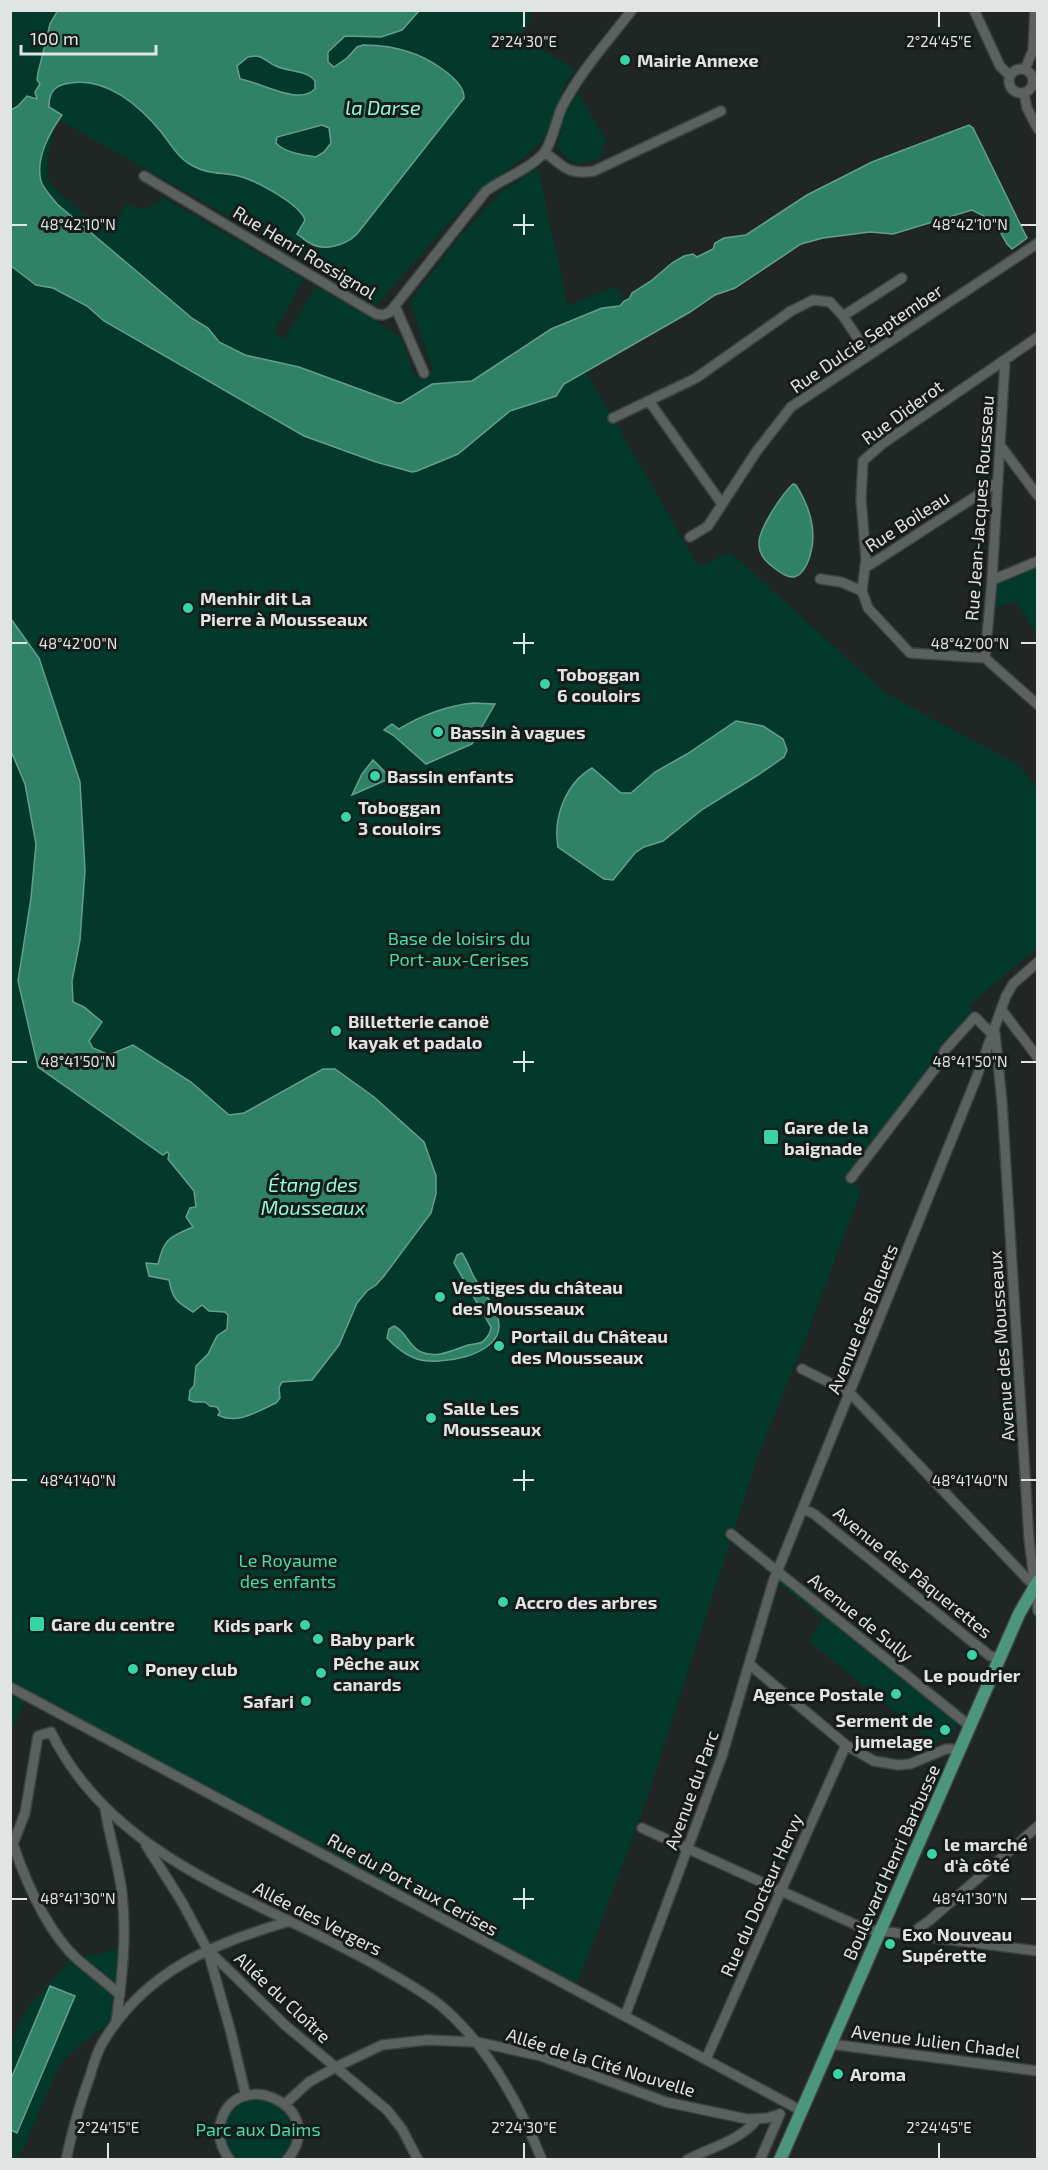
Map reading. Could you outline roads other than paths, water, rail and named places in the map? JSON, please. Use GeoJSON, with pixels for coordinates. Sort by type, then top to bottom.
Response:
{"type":"FeatureCollection","features":[{"type":"Feature","properties":{"kind":"main road","name":"Boulevard Henri Barbusse"},"geometry":{"type":"LineString","coordinates":[[784,2159],[800,2110],[1019,1614],[1037,1586]]}},
{"type":"Feature","properties":{"kind":"street"},"geometry":{"type":"LineString","coordinates":[[632,10],[591,63],[562,107],[545,153],[567,170],[579,173],[594,171],[720,111]]}},
{"type":"Feature","properties":{"kind":"street"},"geometry":{"type":"LineString","coordinates":[[974,10],[1000,66],[1010,75],[1010,87],[1016,92],[1024,93],[1030,88],[1033,81],[1031,74],[1025,69],[1018,69],[1010,75]]}},
{"type":"Feature","properties":{"kind":"street"},"geometry":{"type":"LineString","coordinates":[[1025,69],[1033,50],[1035,10]]}},
{"type":"Feature","properties":{"kind":"street"},"geometry":{"type":"LineString","coordinates":[[1024,93],[1027,108],[1038,129]]}},
{"type":"Feature","properties":{"kind":"street","name":"Rue Henri Rossignol"},"geometry":{"type":"LineString","coordinates":[[144,176],[376,314],[383,315],[395,306],[486,191],[527,167],[545,153]]}},
{"type":"Feature","properties":{"kind":"street","name":"Rue Dulcie September"},"geometry":{"type":"LineString","coordinates":[[690,537],[708,525],[756,452],[791,407],[1038,243]]}},
{"type":"Feature","properties":{"kind":"street"},"geometry":{"type":"LineString","coordinates":[[843,315],[902,278]]}},
{"type":"Feature","properties":{"kind":"street"},"geometry":{"type":"LineString","coordinates":[[613,418],[696,378],[791,311],[813,300],[830,302],[843,315],[868,355]]}},
{"type":"Feature","properties":{"kind":"street"},"geometry":{"type":"LineString","coordinates":[[395,306],[424,373]]}},
{"type":"Feature","properties":{"kind":"street","name":"Rue Diderot"},"geometry":{"type":"LineString","coordinates":[[862,591],[866,559],[861,499],[863,461],[882,444],[1038,337]]}},
{"type":"Feature","properties":{"kind":"street","name":"Rue Jean-Jacques Rousseau"},"geometry":{"type":"LineString","coordinates":[[985,658],[1005,360]]}},
{"type":"Feature","properties":{"kind":"street"},"geometry":{"type":"LineString","coordinates":[[649,401],[722,504]]}},
{"type":"Feature","properties":{"kind":"street"},"geometry":{"type":"LineString","coordinates":[[1000,445],[1038,496]]}},
{"type":"Feature","properties":{"kind":"street","name":"Rue Boileau"},"geometry":{"type":"LineString","coordinates":[[865,568],[998,482]]}},
{"type":"Feature","properties":{"kind":"street"},"geometry":{"type":"LineString","coordinates":[[992,580],[1038,561]]}},
{"type":"Feature","properties":{"kind":"street"},"geometry":{"type":"LineString","coordinates":[[820,579],[842,582],[862,591],[868,608],[910,653],[985,658],[1038,705]]}},
{"type":"Feature","properties":{"kind":"street","name":"Avenue des Bleuets"},"geometry":{"type":"LineString","coordinates":[[777,1571],[804,1509],[994,1033],[1006,996],[1013,984],[1038,962]]}},
{"type":"Feature","properties":{"kind":"street"},"geometry":{"type":"LineString","coordinates":[[1001,1009],[1038,1058]]}},
{"type":"Feature","properties":{"kind":"street"},"geometry":{"type":"LineString","coordinates":[[851,1178],[940,1062],[945,1050],[975,1017],[994,1033]]}},
{"type":"Feature","properties":{"kind":"street","name":"Avenue des Mousseaux"},"geometry":{"type":"LineString","coordinates":[[994,1033],[1002,1102],[1029,1539],[1037,1586],[1038,1611]]}},
{"type":"Feature","properties":{"kind":"street"},"geometry":{"type":"LineString","coordinates":[[802,1369],[850,1393],[1037,1586]]}},
{"type":"Feature","properties":{"kind":"street","name":"Avenue des Pâquerettes"},"geometry":{"type":"LineString","coordinates":[[804,1509],[814,1514],[990,1656],[1001,1658]]}},
{"type":"Feature","properties":{"kind":"street","name":"Avenue de Sully"},"geometry":{"type":"LineString","coordinates":[[731,1534],[971,1727]]}},
{"type":"Feature","properties":{"kind":"street","name":"Avenue du Parc"},"geometry":{"type":"LineString","coordinates":[[625,2016],[722,1756],[777,1571]]}},
{"type":"Feature","properties":{"kind":"street"},"geometry":{"type":"LineString","coordinates":[[749,1664],[846,1745],[874,1761],[898,1765],[910,1764],[946,1749],[961,1749]]}},
{"type":"Feature","properties":{"kind":"street","name":"Rue du Port aux Cerises"},"geometry":{"type":"LineString","coordinates":[[10,1687],[800,2110]]}},
{"type":"Feature","properties":{"kind":"street","name":"Allée des Vergers"},"geometry":{"type":"LineString","coordinates":[[12,1848],[25,1813],[38,1737],[51,1732],[86,1786],[105,1808],[144,1843],[198,1876],[357,1954],[404,1981],[439,2005],[477,2042],[511,2097],[542,2160]]}},
{"type":"Feature","properties":{"kind":"street","name":"Rue du Docteur Hervy"},"geometry":{"type":"LineString","coordinates":[[706,2059],[846,1745]]}},
{"type":"Feature","properties":{"kind":"street"},"geometry":{"type":"LineString","coordinates":[[105,1808],[122,1893],[124,1948],[115,2025]]}},
{"type":"Feature","properties":{"kind":"street"},"geometry":{"type":"LineString","coordinates":[[911,1934],[1038,1826]]}},
{"type":"Feature","properties":{"kind":"street"},"geometry":{"type":"LineString","coordinates":[[642,1828],[865,1929],[1038,1951]]}},
{"type":"Feature","properties":{"kind":"street","name":"Allée du Cloître"},"geometry":{"type":"LineString","coordinates":[[144,1843],[182,1902],[207,1949],[285,2025],[387,2110],[402,2129],[418,2160]]}},
{"type":"Feature","properties":{"kind":"street"},"geometry":{"type":"LineString","coordinates":[[12,1848],[31,1891],[57,1935],[76,1958],[120,1995]]}},
{"type":"Feature","properties":{"kind":"street"},"geometry":{"type":"LineString","coordinates":[[66,2160],[76,2118],[102,2043],[128,2008],[169,1970],[207,1949],[247,1933],[290,1921]]}},
{"type":"Feature","properties":{"kind":"street"},"geometry":{"type":"LineString","coordinates":[[207,1949],[246,2096]]}},
{"type":"Feature","properties":{"kind":"street","name":"Allée de la Cité Nouvelle"},"geometry":{"type":"LineString","coordinates":[[285,2104],[309,2082],[382,2045],[427,2040],[477,2042],[540,2056],[666,2102],[737,2118],[757,2119],[780,2114],[760,2160]]}},
{"type":"Feature","properties":{"kind":"street","name":"Avenue Julien Chadel"},"geometry":{"type":"LineString","coordinates":[[830,2044],[1038,2071]]}},
{"type":"Feature","properties":{"kind":"street"},"geometry":{"type":"LineString","coordinates":[[225,2158],[221,2144],[221,2122],[226,2111],[246,2096],[266,2095],[285,2104],[292,2111],[298,2130],[297,2140],[293,2153],[287,2160]]}},
{"type":"Feature","properties":{"kind":"street"},"geometry":{"type":"LineString","coordinates":[[687,2160],[742,2133],[757,2119]]}},
{"type":"Feature","properties":{"kind":"water","name":"la Darse"},"geometry":{"type":"Polygon","coordinates":[[[58,10],[419,11],[402,30],[381,37],[345,36],[328,52],[328,62],[334,67],[357,47],[363,45],[409,52],[452,76],[463,91],[464,98],[357,234],[341,244],[322,247],[307,241],[297,234],[305,220],[302,214],[287,201],[268,189],[236,175],[205,171],[188,163],[153,122],[131,102],[120,94],[94,84],[80,82],[65,84],[52,92],[49,107],[62,115],[48,137],[40,163],[42,184],[57,204],[193,319],[208,328],[219,342],[245,355],[299,367],[397,403],[401,403],[432,384],[472,381],[551,329],[602,308],[620,306],[629,299],[632,293],[684,256],[693,254],[697,257],[713,249],[715,243],[724,238],[746,235],[807,195],[872,162],[969,125],[973,128],[1027,238],[1012,249],[994,221],[972,210],[893,234],[870,232],[823,238],[801,244],[735,288],[715,295],[690,312],[564,384],[556,396],[510,411],[458,454],[412,472],[376,462],[304,436],[104,321],[87,306],[53,288],[36,285],[11,266],[11,110],[27,96],[37,99],[35,92],[40,84],[37,80],[38,73],[50,24],[58,10]],[[255,56],[248,57],[237,66],[240,79],[290,94],[308,94],[315,89],[315,81],[312,77],[281,68],[255,56]],[[322,125],[277,137],[276,143],[289,151],[316,157],[324,152],[331,143],[329,128],[322,125]]]}},
{"type":"Feature","properties":{"kind":"water"},"geometry":{"type":"Polygon","coordinates":[[[793,484],[796,485],[806,504],[813,533],[811,554],[807,564],[800,574],[791,577],[780,573],[768,563],[759,544],[762,530],[772,512],[793,484]]]}},
{"type":"Feature","properties":{"kind":"water","name":"Étang des Mousseaux"},"geometry":{"type":"Polygon","coordinates":[[[11,619],[39,658],[80,782],[85,870],[80,940],[72,981],[73,1002],[84,1007],[102,1022],[89,1041],[93,1048],[109,1055],[133,1045],[191,1082],[229,1115],[244,1113],[323,1069],[335,1069],[374,1097],[424,1142],[436,1176],[436,1194],[431,1213],[384,1276],[357,1303],[339,1345],[312,1380],[282,1382],[279,1388],[280,1398],[276,1403],[248,1416],[225,1418],[218,1415],[220,1412],[217,1407],[205,1402],[189,1400],[190,1390],[194,1386],[196,1366],[208,1354],[217,1336],[227,1329],[228,1315],[225,1312],[209,1311],[202,1305],[193,1312],[176,1299],[169,1280],[149,1276],[146,1263],[158,1264],[169,1240],[193,1227],[186,1217],[190,1208],[196,1207],[194,1191],[168,1159],[167,1152],[163,1155],[38,1067],[18,981],[31,898],[36,844],[25,784],[11,751],[11,619]]]}},
{"type":"Feature","properties":{"kind":"water","name":"Bassin à vagues"},"geometry":{"type":"Polygon","coordinates":[[[473,703],[495,704],[472,744],[426,764],[384,730],[392,724],[399,729],[434,712],[473,703]]]}},
{"type":"Feature","properties":{"kind":"water"},"geometry":{"type":"Polygon","coordinates":[[[736,721],[763,726],[783,739],[787,750],[784,757],[703,809],[663,841],[644,847],[635,853],[613,880],[604,879],[558,847],[557,825],[563,803],[575,783],[592,768],[621,793],[631,793],[655,772],[687,754],[736,721]]]}},
{"type":"Feature","properties":{"kind":"water","name":"Bassin enfants"},"geometry":{"type":"Polygon","coordinates":[[[373,760],[391,778],[352,795],[362,774],[373,760]]]}},
{"type":"Feature","properties":{"kind":"water"},"geometry":{"type":"Polygon","coordinates":[[[462,1253],[497,1315],[499,1327],[496,1337],[478,1352],[452,1360],[427,1361],[409,1356],[387,1338],[389,1329],[394,1326],[398,1328],[417,1350],[433,1355],[480,1343],[486,1339],[491,1327],[454,1263],[457,1255],[462,1253]]]}},
{"type":"Feature","properties":{"kind":"water"},"geometry":{"type":"Polygon","coordinates":[[[50,1986],[75,1996],[17,2133],[11,2130],[11,2079],[50,1986]]]}},
{"type":"Feature","properties":{"kind":"place","name":"Mairie Annexe"},"geometry":{"type":"Point","coordinates":[625,60]}},
{"type":"Feature","properties":{"kind":"place","name":"Menhir dit La Pierre à Mousseaux"},"geometry":{"type":"Point","coordinates":[188,608]}},
{"type":"Feature","properties":{"kind":"place","name":"Toboggan 6 couloirs"},"geometry":{"type":"Point","coordinates":[545,684]}},
{"type":"Feature","properties":{"kind":"place","name":"Bassin à vagues"},"geometry":{"type":"Point","coordinates":[438,732]}},
{"type":"Feature","properties":{"kind":"place","name":"Bassin enfants"},"geometry":{"type":"Point","coordinates":[375,776]}},
{"type":"Feature","properties":{"kind":"place","name":"Toboggan 3 couloirs"},"geometry":{"type":"Point","coordinates":[346,817]}},
{"type":"Feature","properties":{"kind":"place","name":"Billetterie canoë kayak et padalo"},"geometry":{"type":"Point","coordinates":[336,1031]}},
{"type":"Feature","properties":{"kind":"place","name":"Gare de la baignade"},"geometry":{"type":"Point","coordinates":[771,1137]}},
{"type":"Feature","properties":{"kind":"place","name":"Vestiges du château des Mousseaux"},"geometry":{"type":"Point","coordinates":[440,1297]}},
{"type":"Feature","properties":{"kind":"place","name":"Portail du Château des Mousseaux"},"geometry":{"type":"Point","coordinates":[499,1346]}},
{"type":"Feature","properties":{"kind":"place","name":"Salle Les Mousseaux"},"geometry":{"type":"Point","coordinates":[431,1418]}},
{"type":"Feature","properties":{"kind":"place","name":"Accro des arbres"},"geometry":{"type":"Point","coordinates":[503,1602]}},
{"type":"Feature","properties":{"kind":"place","name":"Gare du centre"},"geometry":{"type":"Point","coordinates":[37,1624]}},
{"type":"Feature","properties":{"kind":"place","name":"Kids park"},"geometry":{"type":"Point","coordinates":[305,1625]}},
{"type":"Feature","properties":{"kind":"place","name":"Baby park"},"geometry":{"type":"Point","coordinates":[318,1639]}},
{"type":"Feature","properties":{"kind":"place","name":"Le poudrier"},"geometry":{"type":"Point","coordinates":[972,1655]}},
{"type":"Feature","properties":{"kind":"place","name":"Poney club"},"geometry":{"type":"Point","coordinates":[133,1669]}},
{"type":"Feature","properties":{"kind":"place","name":"Pêche aux canards"},"geometry":{"type":"Point","coordinates":[321,1673]}},
{"type":"Feature","properties":{"kind":"place","name":"Agence Postale"},"geometry":{"type":"Point","coordinates":[896,1694]}},
{"type":"Feature","properties":{"kind":"place","name":"Safari"},"geometry":{"type":"Point","coordinates":[306,1701]}},
{"type":"Feature","properties":{"kind":"place","name":"Serment de jumelage"},"geometry":{"type":"Point","coordinates":[945,1730]}},
{"type":"Feature","properties":{"kind":"place","name":"le marché d'à côté"},"geometry":{"type":"Point","coordinates":[932,1854]}},
{"type":"Feature","properties":{"kind":"place","name":"Exo Nouveau Supérette"},"geometry":{"type":"Point","coordinates":[890,1944]}},
{"type":"Feature","properties":{"kind":"place","name":"Aroma"},"geometry":{"type":"Point","coordinates":[838,2074]}},
{"type":"Feature","properties":{"kind":"park label","name":"Base de loisirs du Port-aux-Cerises"},"geometry":{"type":"Point","coordinates":[459,948]}},
{"type":"Feature","properties":{"kind":"park label","name":"Le Royaume des enfants"},"geometry":{"type":"Point","coordinates":[288,1570]}},
{"type":"Feature","properties":{"kind":"park label","name":"Parc aux Daims"},"geometry":{"type":"Point","coordinates":[258,2129]}}]}
